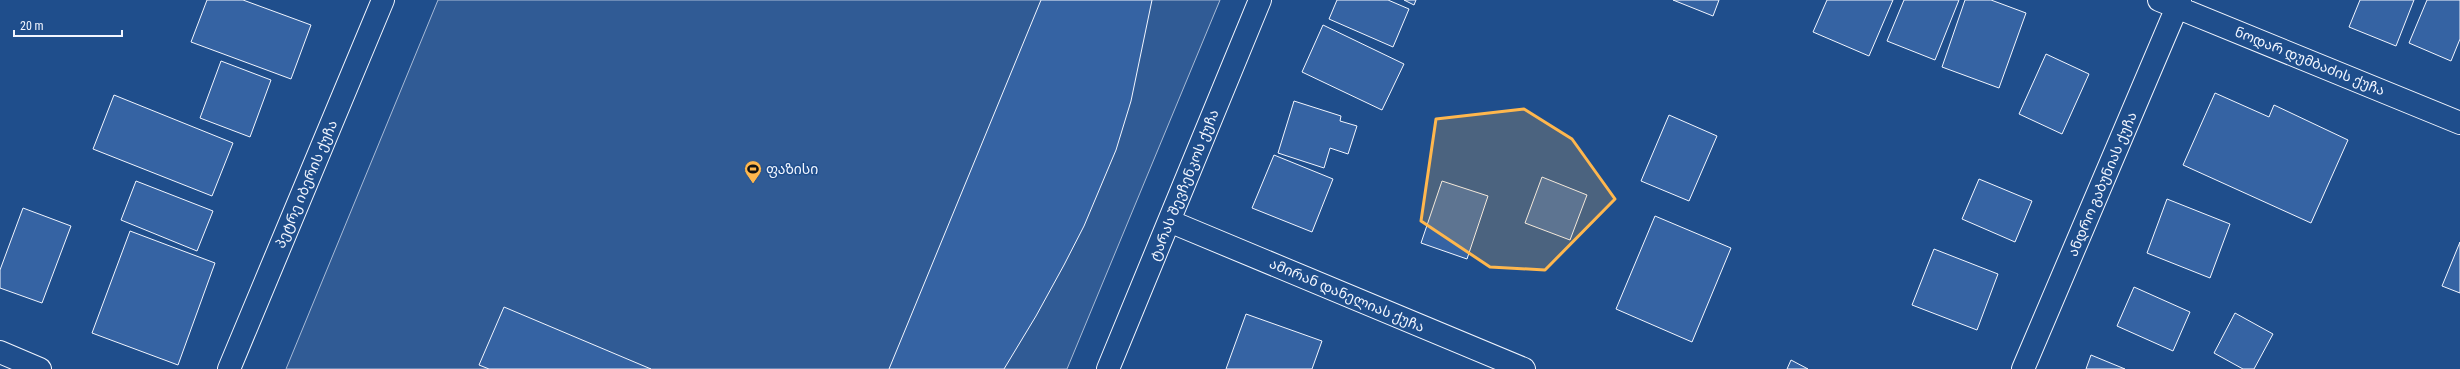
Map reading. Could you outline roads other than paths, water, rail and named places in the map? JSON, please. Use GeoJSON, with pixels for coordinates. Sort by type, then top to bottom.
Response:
{"type":"FeatureCollection","features":[{"type":"Feature","properties":{"kind":"street","name":"პეტრე იბერის ქუჩა"},"geometry":{"type":"LineString","coordinates":[[229,369],[383,0]]}},
{"type":"Feature","properties":{"kind":"street","name":"ტარას შევჩენკოს ქუჩა"},"geometry":{"type":"LineString","coordinates":[[1108,369],[1260,0]]}},
{"type":"Feature","properties":{"kind":"street","name":"ნოდარ დუმბაძის ქუჩა"},"geometry":{"type":"LineString","coordinates":[[2172,2],[2460,123]]}},
{"type":"Feature","properties":{"kind":"street","name":"ანდრო გაბუნიას ქუჩა"},"geometry":{"type":"LineString","coordinates":[[2023,369],[2172,2]]}},
{"type":"Feature","properties":{"kind":"street","name":"ამირან დანელიას ქუჩა"},"geometry":{"type":"LineString","coordinates":[[1169,221],[1524,369]]}},
{"type":"Feature","properties":{"kind":"street"},"geometry":{"type":"LineString","coordinates":[[0,352],[40,369]]}},
{"type":"Feature","properties":{"kind":"place","name":"ფაზისი"},"geometry":{"type":"Point","coordinates":[753,184]}}]}
